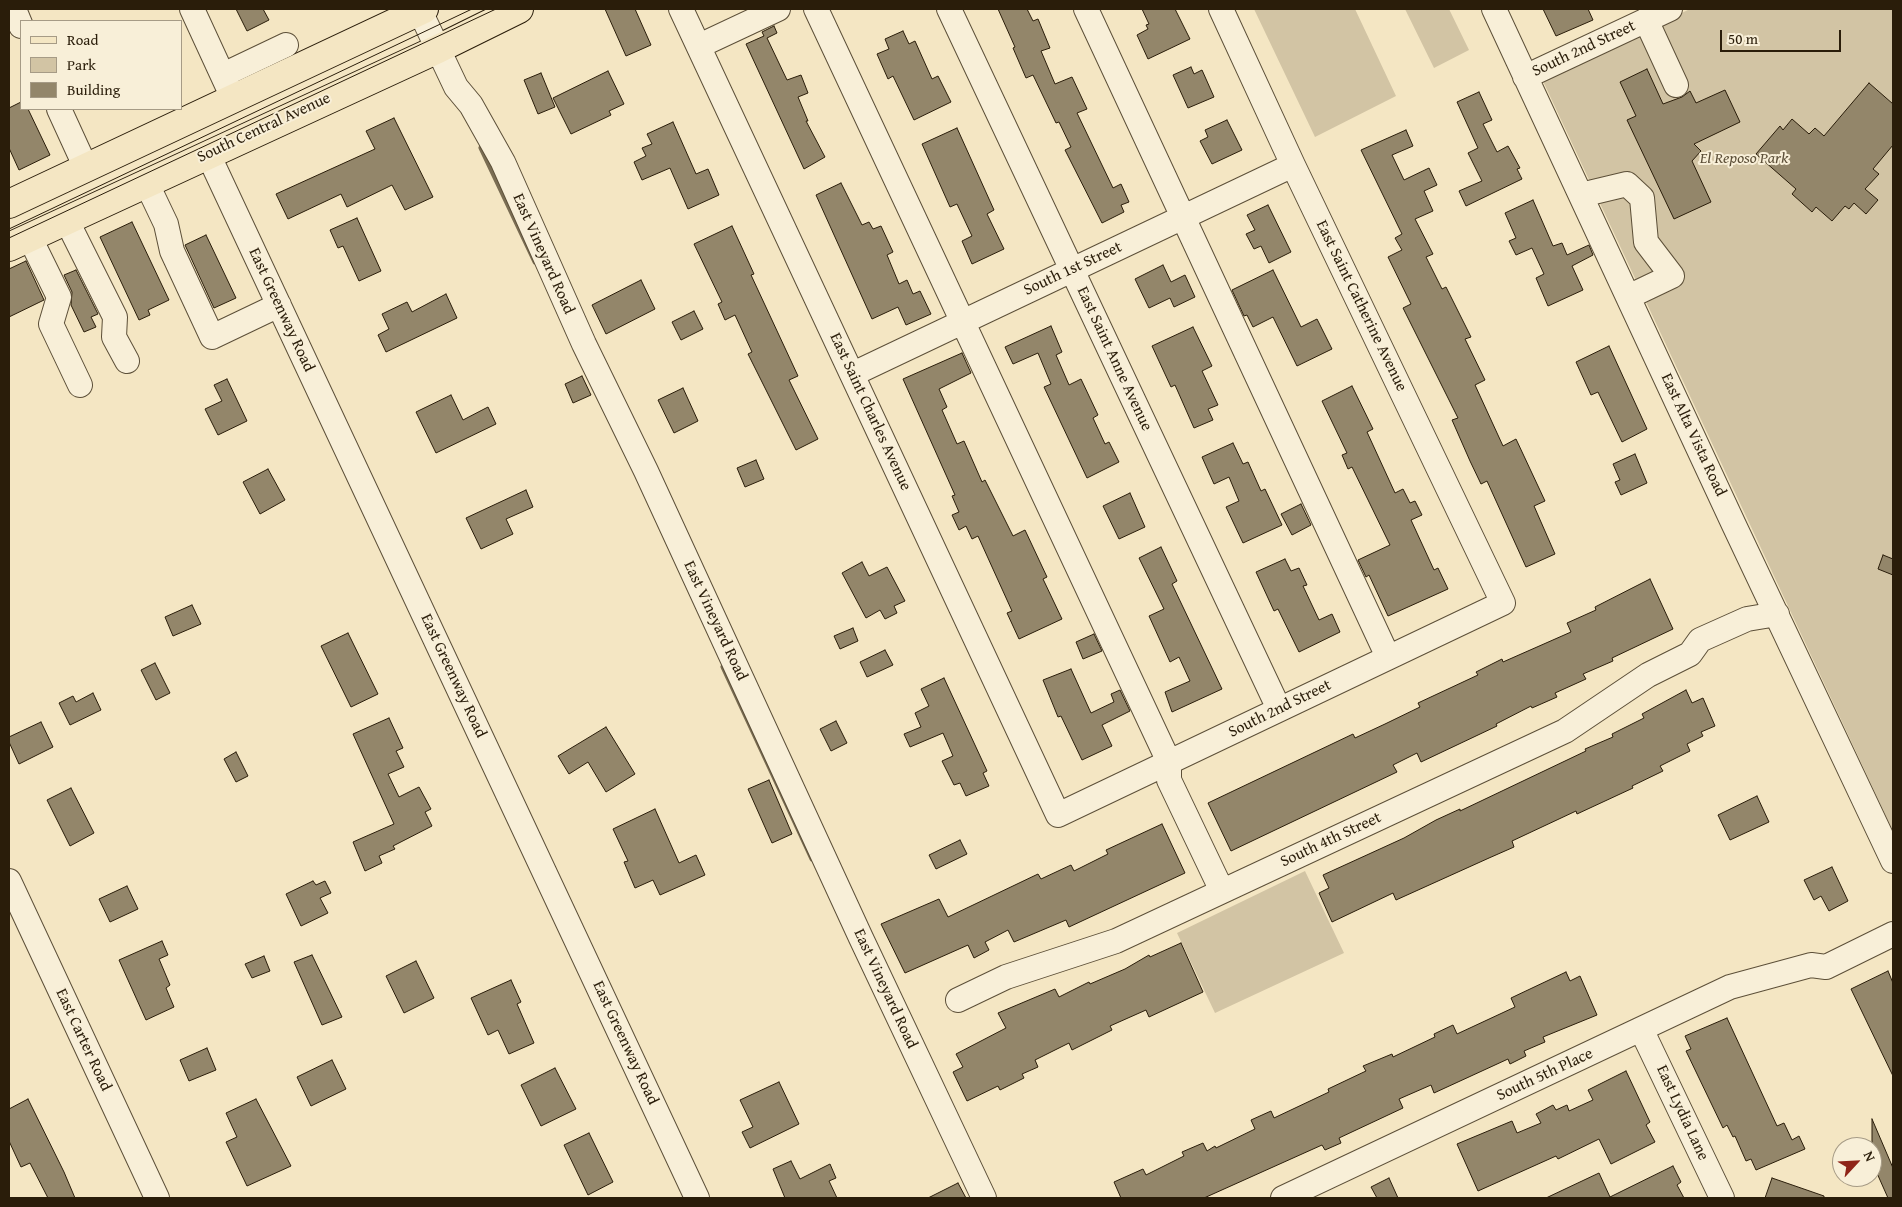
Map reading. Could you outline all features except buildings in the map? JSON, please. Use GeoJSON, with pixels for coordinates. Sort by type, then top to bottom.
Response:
{"type":"FeatureCollection","features":[{"type":"Feature","properties":{"kind":"main road"},"geometry":{"type":"LineString","coordinates":[[9,204],[86,168],[228,87],[421,9]]}},
{"type":"Feature","properties":{"kind":"main road","name":"South Central Avenue"},"geometry":{"type":"LineString","coordinates":[[19,242],[438,49],[519,9]]}},
{"type":"Feature","properties":{"kind":"street"},"geometry":{"type":"LineString","coordinates":[[14,9],[20,24]]}},
{"type":"Feature","properties":{"kind":"street"},"geometry":{"type":"LineString","coordinates":[[192,9],[228,87],[286,45]]}},
{"type":"Feature","properties":{"kind":"street","name":"East Vineyard Road"},"geometry":{"type":"LineString","coordinates":[[421,9],[456,87],[472,105],[503,162],[584,344],[646,471],[984,1198]]}},
{"type":"Feature","properties":{"kind":"street","name":"East Saint Charles Avenue"},"geometry":{"type":"LineString","coordinates":[[681,9],[1058,815]]}},
{"type":"Feature","properties":{"kind":"street"},"geometry":{"type":"LineString","coordinates":[[699,46],[778,9]]}},
{"type":"Feature","properties":{"kind":"street"},"geometry":{"type":"LineString","coordinates":[[816,9],[1168,762],[1169,780],[1222,891]]}},
{"type":"Feature","properties":{"kind":"street","name":"East Saint Anne Avenue"},"geometry":{"type":"LineString","coordinates":[[949,9],[1279,709]]}},
{"type":"Feature","properties":{"kind":"street"},"geometry":{"type":"LineString","coordinates":[[1086,9],[1388,657]]}},
{"type":"Feature","properties":{"kind":"street","name":"East Saint Catherine Avenue"},"geometry":{"type":"LineString","coordinates":[[1221,9],[1293,165],[1503,603]]}},
{"type":"Feature","properties":{"kind":"street","name":"East Alta Vista Road"},"geometry":{"type":"LineString","coordinates":[[1494,9],[1893,861]]}},
{"type":"Feature","properties":{"kind":"street","name":"South 2nd Street"},"geometry":{"type":"LineString","coordinates":[[1525,77],[1670,9]]}},
{"type":"Feature","properties":{"kind":"street"},"geometry":{"type":"LineString","coordinates":[[1646,20],[1676,85]]}},
{"type":"Feature","properties":{"kind":"street"},"geometry":{"type":"LineString","coordinates":[[59,110],[86,168]]}},
{"type":"Feature","properties":{"kind":"street","name":"East Greenway Road"},"geometry":{"type":"LineString","coordinates":[[208,154],[697,1198]]}},
{"type":"Feature","properties":{"kind":"street","name":"South 1st Street"},"geometry":{"type":"LineString","coordinates":[[852,374],[1293,165]]}},
{"type":"Feature","properties":{"kind":"street"},"geometry":{"type":"LineString","coordinates":[[146,182],[166,224],[172,251],[212,337],[279,305]]}},
{"type":"Feature","properties":{"kind":"street"},"geometry":{"type":"LineString","coordinates":[[1581,196],[1627,184],[1642,198],[1646,242],[1672,276],[1628,297]]}},
{"type":"Feature","properties":{"kind":"street"},"geometry":{"type":"LineString","coordinates":[[67,221],[115,317],[114,337],[128,362]]}},
{"type":"Feature","properties":{"kind":"street"},"geometry":{"type":"LineString","coordinates":[[19,242],[59,297],[51,324],[80,385]]}},
{"type":"Feature","properties":{"kind":"street","name":"South 2nd Street"},"geometry":{"type":"LineString","coordinates":[[1058,815],[1503,603]]}},
{"type":"Feature","properties":{"kind":"street","name":"South 4th Street"},"geometry":{"type":"LineString","coordinates":[[958,1000],[1006,977],[1116,941],[1565,731],[1648,675],[1690,654],[1706,654],[1719,640],[1752,634],[1777,614]]}},
{"type":"Feature","properties":{"kind":"street","name":"East Carter Road"},"geometry":{"type":"LineString","coordinates":[[9,881],[157,1198]]}},
{"type":"Feature","properties":{"kind":"street","name":"South 5th Place"},"geometry":{"type":"LineString","coordinates":[[1283,1198],[1730,987],[1811,964],[1826,967],[1893,920]]}},
{"type":"Feature","properties":{"kind":"street","name":"South 5th Place"},"geometry":{"type":"LineString","coordinates":[[1855,945],[1893,934]]}},
{"type":"Feature","properties":{"kind":"street","name":"East Lydia Lane"},"geometry":{"type":"LineString","coordinates":[[1641,1029],[1722,1198]]}},
{"type":"Feature","properties":{"kind":"green space"},"geometry":{"type":"Polygon","coordinates":[[[1254,9],[1355,9],[1396,96],[1315,137],[1254,9]]]}},
{"type":"Feature","properties":{"kind":"green space"},"geometry":{"type":"Polygon","coordinates":[[[1405,9],[1449,9],[1469,50],[1434,68],[1405,9]]]}},
{"type":"Feature","properties":{"kind":"green space","name":"El Reposo Park"},"geometry":{"type":"Polygon","coordinates":[[[1690,9],[1893,9],[1893,831],[1542,79],[1690,9]]]}},
{"type":"Feature","properties":{"kind":"green space"},"geometry":{"type":"Polygon","coordinates":[[[1305,871],[1344,953],[1215,1013],[1177,933],[1305,871]]]}},
{"type":"Feature","properties":{"kind":"waterway"},"geometry":{"type":"LineString","coordinates":[[481,148],[535,262]]}},
{"type":"Feature","properties":{"kind":"waterway"},"geometry":{"type":"LineString","coordinates":[[723,667],[812,859]]}},
{"type":"Feature","properties":{"kind":"tram line"},"geometry":{"type":"LineString","coordinates":[[9,229],[472,9]]}},
{"type":"Feature","properties":{"kind":"tram line"},"geometry":{"type":"LineString","coordinates":[[9,238],[496,9]]}}]}
